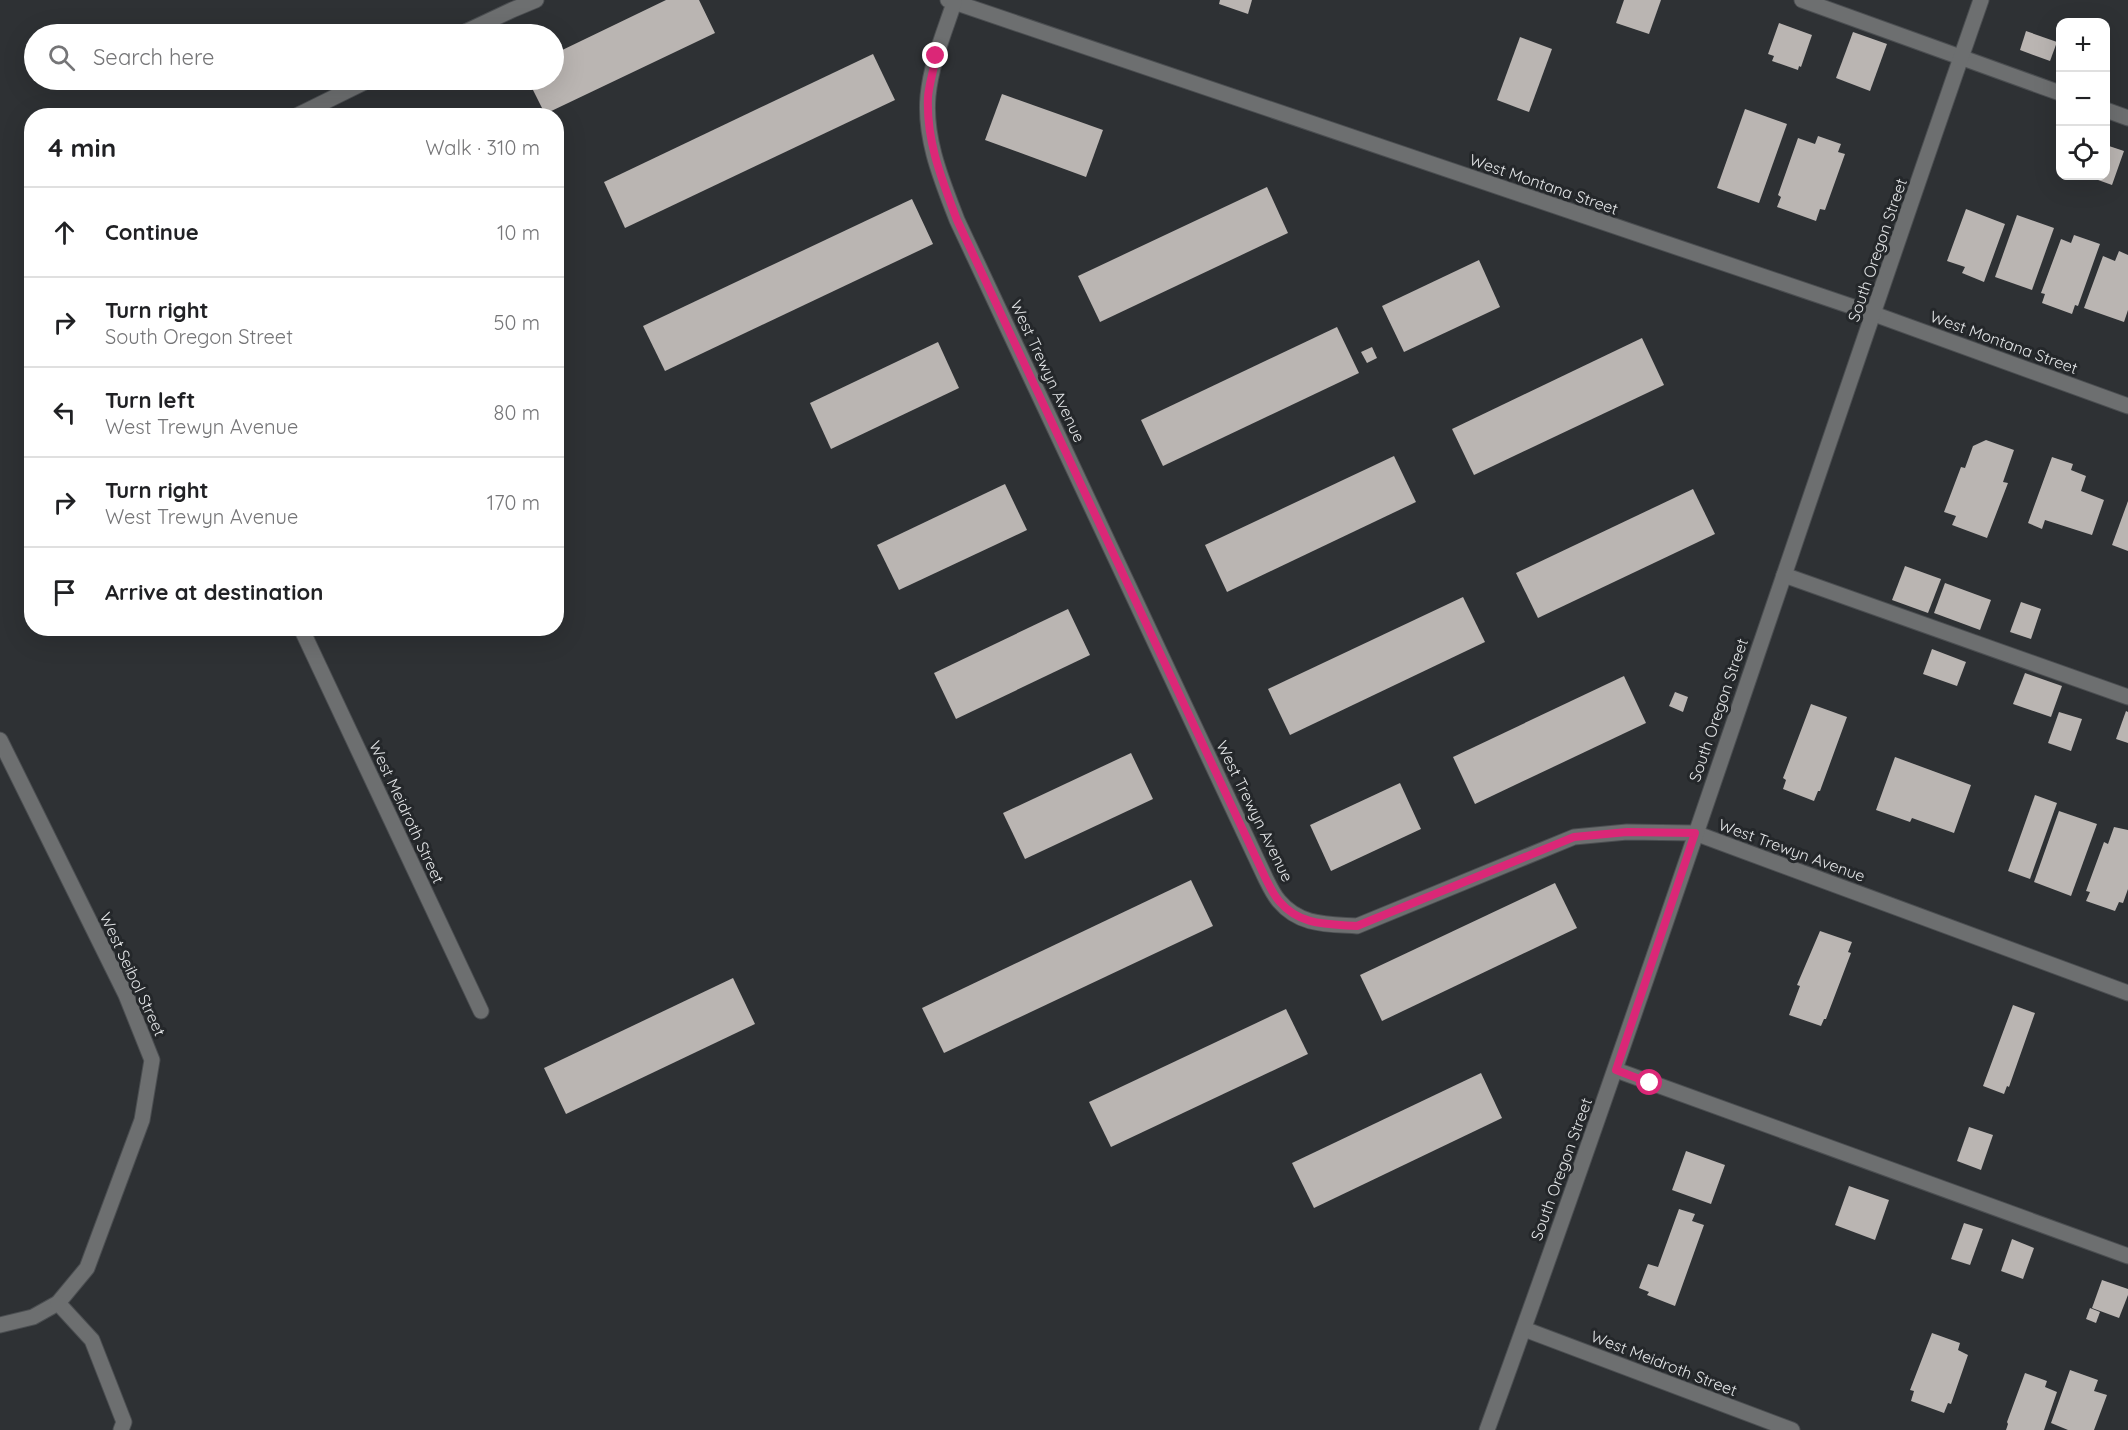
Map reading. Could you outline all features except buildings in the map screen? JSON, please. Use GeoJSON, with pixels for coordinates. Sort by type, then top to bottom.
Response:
{"type":"FeatureCollection","features":[{"type":"Feature","properties":{"kind":"street"},"geometry":{"type":"LineString","coordinates":[[482,24],[536,0]]}},
{"type":"Feature","properties":{"kind":"street"},"geometry":{"type":"LineString","coordinates":[[1802,0],[2056,91]]}},
{"type":"Feature","properties":{"kind":"street","name":"South Oregon Street"},"geometry":{"type":"LineString","coordinates":[[1487,1430],[1616,1070],[1981,0]]}},
{"type":"Feature","properties":{"kind":"street","name":"West Montana Street"},"geometry":{"type":"LineString","coordinates":[[951,1],[1874,314],[2128,406]]}},
{"type":"Feature","properties":{"kind":"street","name":"West Trewyn Avenue"},"geometry":{"type":"LineString","coordinates":[[951,1],[928,96],[930,132],[937,168],[967,242],[1265,877],[1279,901],[1300,919],[1322,924],[1357,926],[1574,837],[1627,832],[1695,833],[2128,993]]}},
{"type":"Feature","properties":{"kind":"street"},"geometry":{"type":"LineString","coordinates":[[312,108],[349,90]]}},
{"type":"Feature","properties":{"kind":"street"},"geometry":{"type":"LineString","coordinates":[[2110,111],[2128,118]]}},
{"type":"Feature","properties":{"kind":"street"},"geometry":{"type":"LineString","coordinates":[[1784,575],[2128,697]]}},
{"type":"Feature","properties":{"kind":"street","name":"West Meidroth Street"},"geometry":{"type":"LineString","coordinates":[[305,636],[481,1011]]}},
{"type":"Feature","properties":{"kind":"street","name":"West Seibol Street"},"geometry":{"type":"LineString","coordinates":[[0,740],[126,995],[152,1060],[142,1120],[87,1268],[58,1303],[33,1317],[0,1325]]}},
{"type":"Feature","properties":{"kind":"street"},"geometry":{"type":"LineString","coordinates":[[1616,1070],[2128,1256]]}},
{"type":"Feature","properties":{"kind":"street"},"geometry":{"type":"LineString","coordinates":[[58,1303],[92,1340],[124,1422],[121,1430]]}},
{"type":"Feature","properties":{"kind":"street","name":"West Meidroth Street"},"geometry":{"type":"LineString","coordinates":[[1524,1329],[1792,1430]]}},
{"type":"Feature","properties":{"kind":"route"},"geometry":{"type":"LineString","coordinates":[[936,56],[928,96],[930,132],[937,168],[957,220],[1265,877],[1279,901],[1300,919],[1322,924],[1357,926],[1574,837],[1627,832],[1695,833],[1616,1070],[1650,1083]]}}]}
